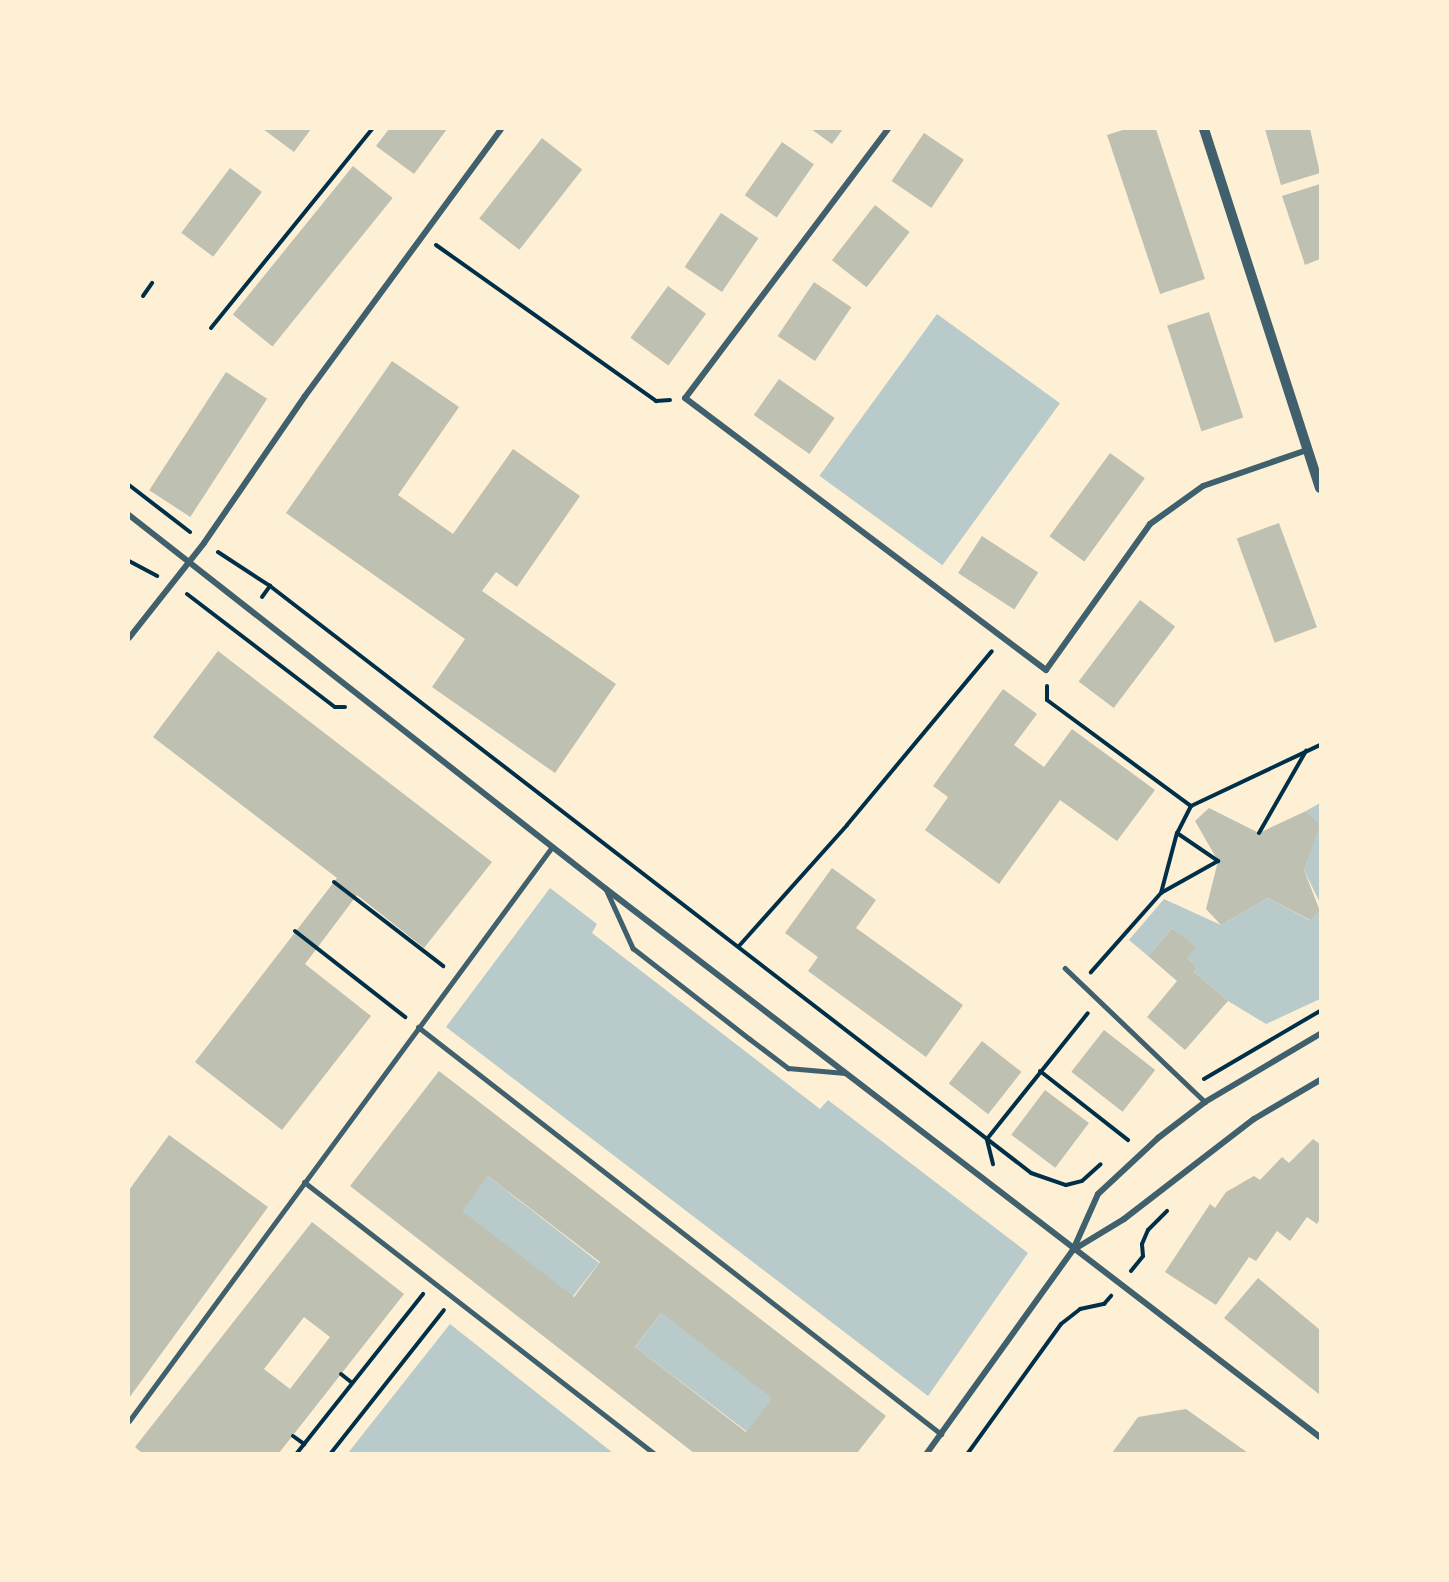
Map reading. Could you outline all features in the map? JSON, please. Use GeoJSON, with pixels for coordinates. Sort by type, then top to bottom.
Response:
{"type":"FeatureCollection","features":[{"type":"Feature","properties":{"kind":"street"},"geometry":{"type":"LineString","coordinates":[[129,638],[204,543],[305,396],[501,129]]}},
{"type":"Feature","properties":{"kind":"street"},"geometry":{"type":"LineString","coordinates":[[888,129],[685,398],[1046,670],[1150,524],[1203,486],[1306,450]]}},
{"type":"Feature","properties":{"kind":"street"},"geometry":{"type":"LineString","coordinates":[[1204,129],[1320,488]]}},
{"type":"Feature","properties":{"kind":"street"},"geometry":{"type":"LineString","coordinates":[[129,515],[606,889],[1119,1286],[1320,1437]]}},
{"type":"Feature","properties":{"kind":"street"},"geometry":{"type":"LineString","coordinates":[[417,1027],[941,1434]]}},
{"type":"Feature","properties":{"kind":"street"},"geometry":{"type":"LineString","coordinates":[[927,1453],[1073,1250],[1098,1194],[1158,1138],[1205,1102],[1320,1034]]}},
{"type":"Feature","properties":{"kind":"street"},"geometry":{"type":"LineString","coordinates":[[1073,1250],[1124,1219],[1254,1119],[1320,1080]]}},
{"type":"Feature","properties":{"kind":"street"},"geometry":{"type":"LineString","coordinates":[[304,1182],[654,1453]]}},
{"type":"Feature","properties":{"kind":"lane"},"geometry":{"type":"LineString","coordinates":[[129,1420],[552,847]]}},
{"type":"Feature","properties":{"kind":"lane"},"geometry":{"type":"LineString","coordinates":[[606,889],[633,948],[750,1039],[788,1068],[846,1073]]}},
{"type":"Feature","properties":{"kind":"lane"},"geometry":{"type":"LineString","coordinates":[[1065,968],[1101,999],[1205,1102]]}},
{"type":"Feature","properties":{"kind":"path"},"geometry":{"type":"LineString","coordinates":[[211,328],[372,129]]}},
{"type":"Feature","properties":{"kind":"path"},"geometry":{"type":"LineString","coordinates":[[423,236],[656,401],[685,398]]}},
{"type":"Feature","properties":{"kind":"path"},"geometry":{"type":"LineString","coordinates":[[143,296],[152,283]]}},
{"type":"Feature","properties":{"kind":"path"},"geometry":{"type":"LineString","coordinates":[[129,485],[204,543],[270,586],[987,1139],[1049,1182],[1066,1185],[1082,1181]]}},
{"type":"Feature","properties":{"kind":"path"},"geometry":{"type":"LineString","coordinates":[[129,561],[173,583],[335,707]]}},
{"type":"Feature","properties":{"kind":"path"},"geometry":{"type":"LineString","coordinates":[[739,946],[848,825],[1004,638]]}},
{"type":"Feature","properties":{"kind":"path"},"geometry":{"type":"LineString","coordinates":[[1046,670],[1047,700],[1191,806]]}},
{"type":"Feature","properties":{"kind":"path"},"geometry":{"type":"LineString","coordinates":[[1161,893],[1177,833],[1191,806],[1320,745]]}},
{"type":"Feature","properties":{"kind":"path"},"geometry":{"type":"LineString","coordinates":[[1259,832],[1306,751]]}},
{"type":"Feature","properties":{"kind":"path"},"geometry":{"type":"LineString","coordinates":[[1082,983],[1161,893],[1218,861],[1177,833]]}},
{"type":"Feature","properties":{"kind":"path"},"geometry":{"type":"LineString","coordinates":[[334,882],[456,976]]}},
{"type":"Feature","properties":{"kind":"path"},"geometry":{"type":"LineString","coordinates":[[295,931],[417,1027]]}},
{"type":"Feature","properties":{"kind":"path"},"geometry":{"type":"LineString","coordinates":[[987,1139],[1040,1071],[1101,999]]}},
{"type":"Feature","properties":{"kind":"path"},"geometry":{"type":"LineString","coordinates":[[1040,1071],[1128,1140]]}},
{"type":"Feature","properties":{"kind":"path"},"geometry":{"type":"LineString","coordinates":[[968,1453],[1061,1324],[1080,1309],[1104,1304],[1143,1256],[1142,1244],[1148,1230],[1173,1205]]}},
{"type":"Feature","properties":{"kind":"path"},"geometry":{"type":"LineString","coordinates":[[297,1453],[433,1281]]}},
{"type":"Feature","properties":{"kind":"path"},"geometry":{"type":"LineString","coordinates":[[332,1453],[454,1298]]}},
{"type":"Feature","properties":{"kind":"path"},"geometry":{"type":"LineString","coordinates":[[341,1374],[352,1383]]}},
{"type":"Feature","properties":{"kind":"path"},"geometry":{"type":"LineString","coordinates":[[293,1436],[304,1444]]}},
{"type":"Feature","properties":{"kind":"shaded area"},"geometry":{"type":"Polygon","coordinates":[[[937,314],[1060,403],[942,565],[819,476],[937,314]]]}},
{"type":"Feature","properties":{"kind":"shaded area"},"geometry":{"type":"Polygon","coordinates":[[[1320,803],[1320,903],[1304,870],[1319,825],[1306,811],[1320,803]]]}},
{"type":"Feature","properties":{"kind":"shaded area"},"geometry":{"type":"Polygon","coordinates":[[[550,888],[597,924],[592,933],[820,1109],[828,1100],[1028,1253],[928,1396],[446,1027],[550,888]]]}},
{"type":"Feature","properties":{"kind":"shaded area"},"geometry":{"type":"Polygon","coordinates":[[[1268,898],[1309,920],[1320,911],[1320,999],[1266,1024],[1228,1001],[1194,972],[1197,967],[1187,958],[1195,947],[1172,928],[1148,956],[1129,940],[1164,899],[1221,925],[1268,898]]]}},
{"type":"Feature","properties":{"kind":"shaded area"},"geometry":{"type":"Polygon","coordinates":[[[488,1176],[599,1263],[572,1297],[461,1211],[488,1176]]]}},
{"type":"Feature","properties":{"kind":"shaded area"},"geometry":{"type":"Polygon","coordinates":[[[661,1313],[773,1397],[747,1432],[635,1347],[661,1313]]]}},
{"type":"Feature","properties":{"kind":"shaded area"},"geometry":{"type":"Polygon","coordinates":[[[450,1324],[613,1453],[348,1453],[450,1324]]]}},
{"type":"Feature","properties":{"kind":"building"},"geometry":{"type":"Polygon","coordinates":[[[263,129],[311,129],[294,152],[263,129]]]}},
{"type":"Feature","properties":{"kind":"building"},"geometry":{"type":"Polygon","coordinates":[[[389,129],[447,129],[414,174],[376,146],[389,129]]]}},
{"type":"Feature","properties":{"kind":"building"},"geometry":{"type":"Polygon","coordinates":[[[811,129],[843,129],[832,144],[811,129]]]}},
{"type":"Feature","properties":{"kind":"building"},"geometry":{"type":"Polygon","coordinates":[[[1126,129],[1156,129],[1205,279],[1160,294],[1107,135],[1126,129]]]}},
{"type":"Feature","properties":{"kind":"building"},"geometry":{"type":"Polygon","coordinates":[[[1265,129],[1310,129],[1320,173],[1281,185],[1265,129]]]}},
{"type":"Feature","properties":{"kind":"building"},"geometry":{"type":"Polygon","coordinates":[[[924,133],[964,160],[931,208],[892,181],[924,133]]]}},
{"type":"Feature","properties":{"kind":"building"},"geometry":{"type":"Polygon","coordinates":[[[542,138],[582,169],[519,250],[479,218],[542,138]]]}},
{"type":"Feature","properties":{"kind":"building"},"geometry":{"type":"Polygon","coordinates":[[[782,142],[814,164],[777,218],[745,195],[782,142]]]}},
{"type":"Feature","properties":{"kind":"building"},"geometry":{"type":"Polygon","coordinates":[[[353,166],[393,198],[272,347],[233,314],[353,166]]]}},
{"type":"Feature","properties":{"kind":"building"},"geometry":{"type":"Polygon","coordinates":[[[230,168],[262,192],[213,257],[181,233],[230,168]]]}},
{"type":"Feature","properties":{"kind":"building"},"geometry":{"type":"Polygon","coordinates":[[[1320,184],[1320,259],[1305,265],[1282,196],[1320,184]]]}},
{"type":"Feature","properties":{"kind":"building"},"geometry":{"type":"Polygon","coordinates":[[[875,205],[910,232],[867,287],[832,260],[875,205]]]}},
{"type":"Feature","properties":{"kind":"building"},"geometry":{"type":"Polygon","coordinates":[[[721,213],[758,238],[722,292],[685,267],[721,213]]]}},
{"type":"Feature","properties":{"kind":"building"},"geometry":{"type":"Polygon","coordinates":[[[814,282],[851,307],[815,361],[778,336],[814,282]]]}},
{"type":"Feature","properties":{"kind":"building"},"geometry":{"type":"Polygon","coordinates":[[[668,286],[706,314],[668,365],[630,338],[668,286]]]}},
{"type":"Feature","properties":{"kind":"building"},"geometry":{"type":"Polygon","coordinates":[[[1209,312],[1243,418],[1201,431],[1167,326],[1209,312]]]}},
{"type":"Feature","properties":{"kind":"building"},"geometry":{"type":"Polygon","coordinates":[[[392,361],[459,407],[398,495],[453,534],[513,449],[580,496],[517,587],[496,572],[482,591],[616,684],[555,773],[432,687],[465,639],[286,513],[392,361]]]}},
{"type":"Feature","properties":{"kind":"building"},"geometry":{"type":"Polygon","coordinates":[[[226,372],[267,399],[190,517],[149,490],[226,372]]]}},
{"type":"Feature","properties":{"kind":"building"},"geometry":{"type":"Polygon","coordinates":[[[779,379],[835,418],[809,454],[754,415],[779,379]]]}},
{"type":"Feature","properties":{"kind":"building"},"geometry":{"type":"Polygon","coordinates":[[[1110,453],[1145,478],[1084,562],[1049,536],[1110,453]]]}},
{"type":"Feature","properties":{"kind":"building"},"geometry":{"type":"Polygon","coordinates":[[[1279,523],[1317,627],[1275,643],[1237,538],[1279,523]]]}},
{"type":"Feature","properties":{"kind":"building"},"geometry":{"type":"Polygon","coordinates":[[[982,536],[1038,572],[1014,609],[958,573],[982,536]]]}},
{"type":"Feature","properties":{"kind":"building"},"geometry":{"type":"Polygon","coordinates":[[[1140,600],[1175,626],[1114,708],[1079,681],[1140,600]]]}},
{"type":"Feature","properties":{"kind":"building"},"geometry":{"type":"Polygon","coordinates":[[[218,651],[492,862],[424,948],[357,895],[305,964],[371,1016],[282,1130],[195,1062],[337,878],[153,737],[218,651]]]}},
{"type":"Feature","properties":{"kind":"building"},"geometry":{"type":"Polygon","coordinates":[[[1003,689],[1037,714],[1014,745],[1044,767],[1072,729],[1155,790],[1117,841],[1060,800],[999,884],[925,830],[948,797],[933,786],[1003,689]]]}},
{"type":"Feature","properties":{"kind":"building"},"geometry":{"type":"Polygon","coordinates":[[[1209,808],[1259,833],[1306,811],[1320,825],[1304,870],[1320,911],[1310,920],[1268,898],[1221,925],[1206,909],[1218,861],[1195,821],[1209,808]]]}},
{"type":"Feature","properties":{"kind":"building"},"geometry":{"type":"Polygon","coordinates":[[[832,868],[876,900],[856,928],[963,1005],[926,1057],[808,971],[818,957],[785,933],[832,868]]]}},
{"type":"Feature","properties":{"kind":"building"},"geometry":{"type":"Polygon","coordinates":[[[1172,928],[1196,947],[1187,958],[1197,967],[1194,972],[1228,1001],[1185,1050],[1147,1017],[1177,981],[1148,956],[1172,928]]]}},
{"type":"Feature","properties":{"kind":"building"},"geometry":{"type":"Polygon","coordinates":[[[1104,1030],[1155,1070],[1123,1112],[1071,1072],[1104,1030]]]}},
{"type":"Feature","properties":{"kind":"building"},"geometry":{"type":"Polygon","coordinates":[[[982,1041],[1021,1072],[988,1114],[949,1084],[982,1041]]]}},
{"type":"Feature","properties":{"kind":"building"},"geometry":{"type":"Polygon","coordinates":[[[439,1071],[886,1416],[857,1453],[694,1453],[350,1186],[439,1071]],[[488,1176],[462,1211],[574,1297],[600,1262],[488,1176]],[[661,1313],[635,1347],[746,1432],[772,1398],[661,1313]]]}},
{"type":"Feature","properties":{"kind":"building"},"geometry":{"type":"Polygon","coordinates":[[[1045,1090],[1089,1123],[1055,1168],[1011,1135],[1045,1090]]]}},
{"type":"Feature","properties":{"kind":"building"},"geometry":{"type":"Polygon","coordinates":[[[169,1135],[268,1207],[129,1398],[129,1190],[169,1135]]]}},
{"type":"Feature","properties":{"kind":"building"},"geometry":{"type":"Polygon","coordinates":[[[1313,1139],[1320,1144],[1320,1219],[1317,1224],[1307,1217],[1290,1241],[1277,1231],[1256,1261],[1249,1257],[1216,1305],[1165,1272],[1210,1204],[1215,1208],[1226,1192],[1254,1176],[1260,1180],[1282,1157],[1289,1163],[1313,1139]]]}},
{"type":"Feature","properties":{"kind":"building"},"geometry":{"type":"Polygon","coordinates":[[[312,1222],[404,1294],[279,1453],[142,1453],[135,1447],[312,1222]],[[304,1317],[264,1369],[290,1389],[330,1337],[304,1317]]]}},
{"type":"Feature","properties":{"kind":"building"},"geometry":{"type":"Polygon","coordinates":[[[1258,1278],[1320,1330],[1320,1395],[1224,1318],[1258,1278]]]}},
{"type":"Feature","properties":{"kind":"building"},"geometry":{"type":"Polygon","coordinates":[[[1186,1409],[1248,1453],[1112,1453],[1138,1417],[1186,1409]]]}}]}
